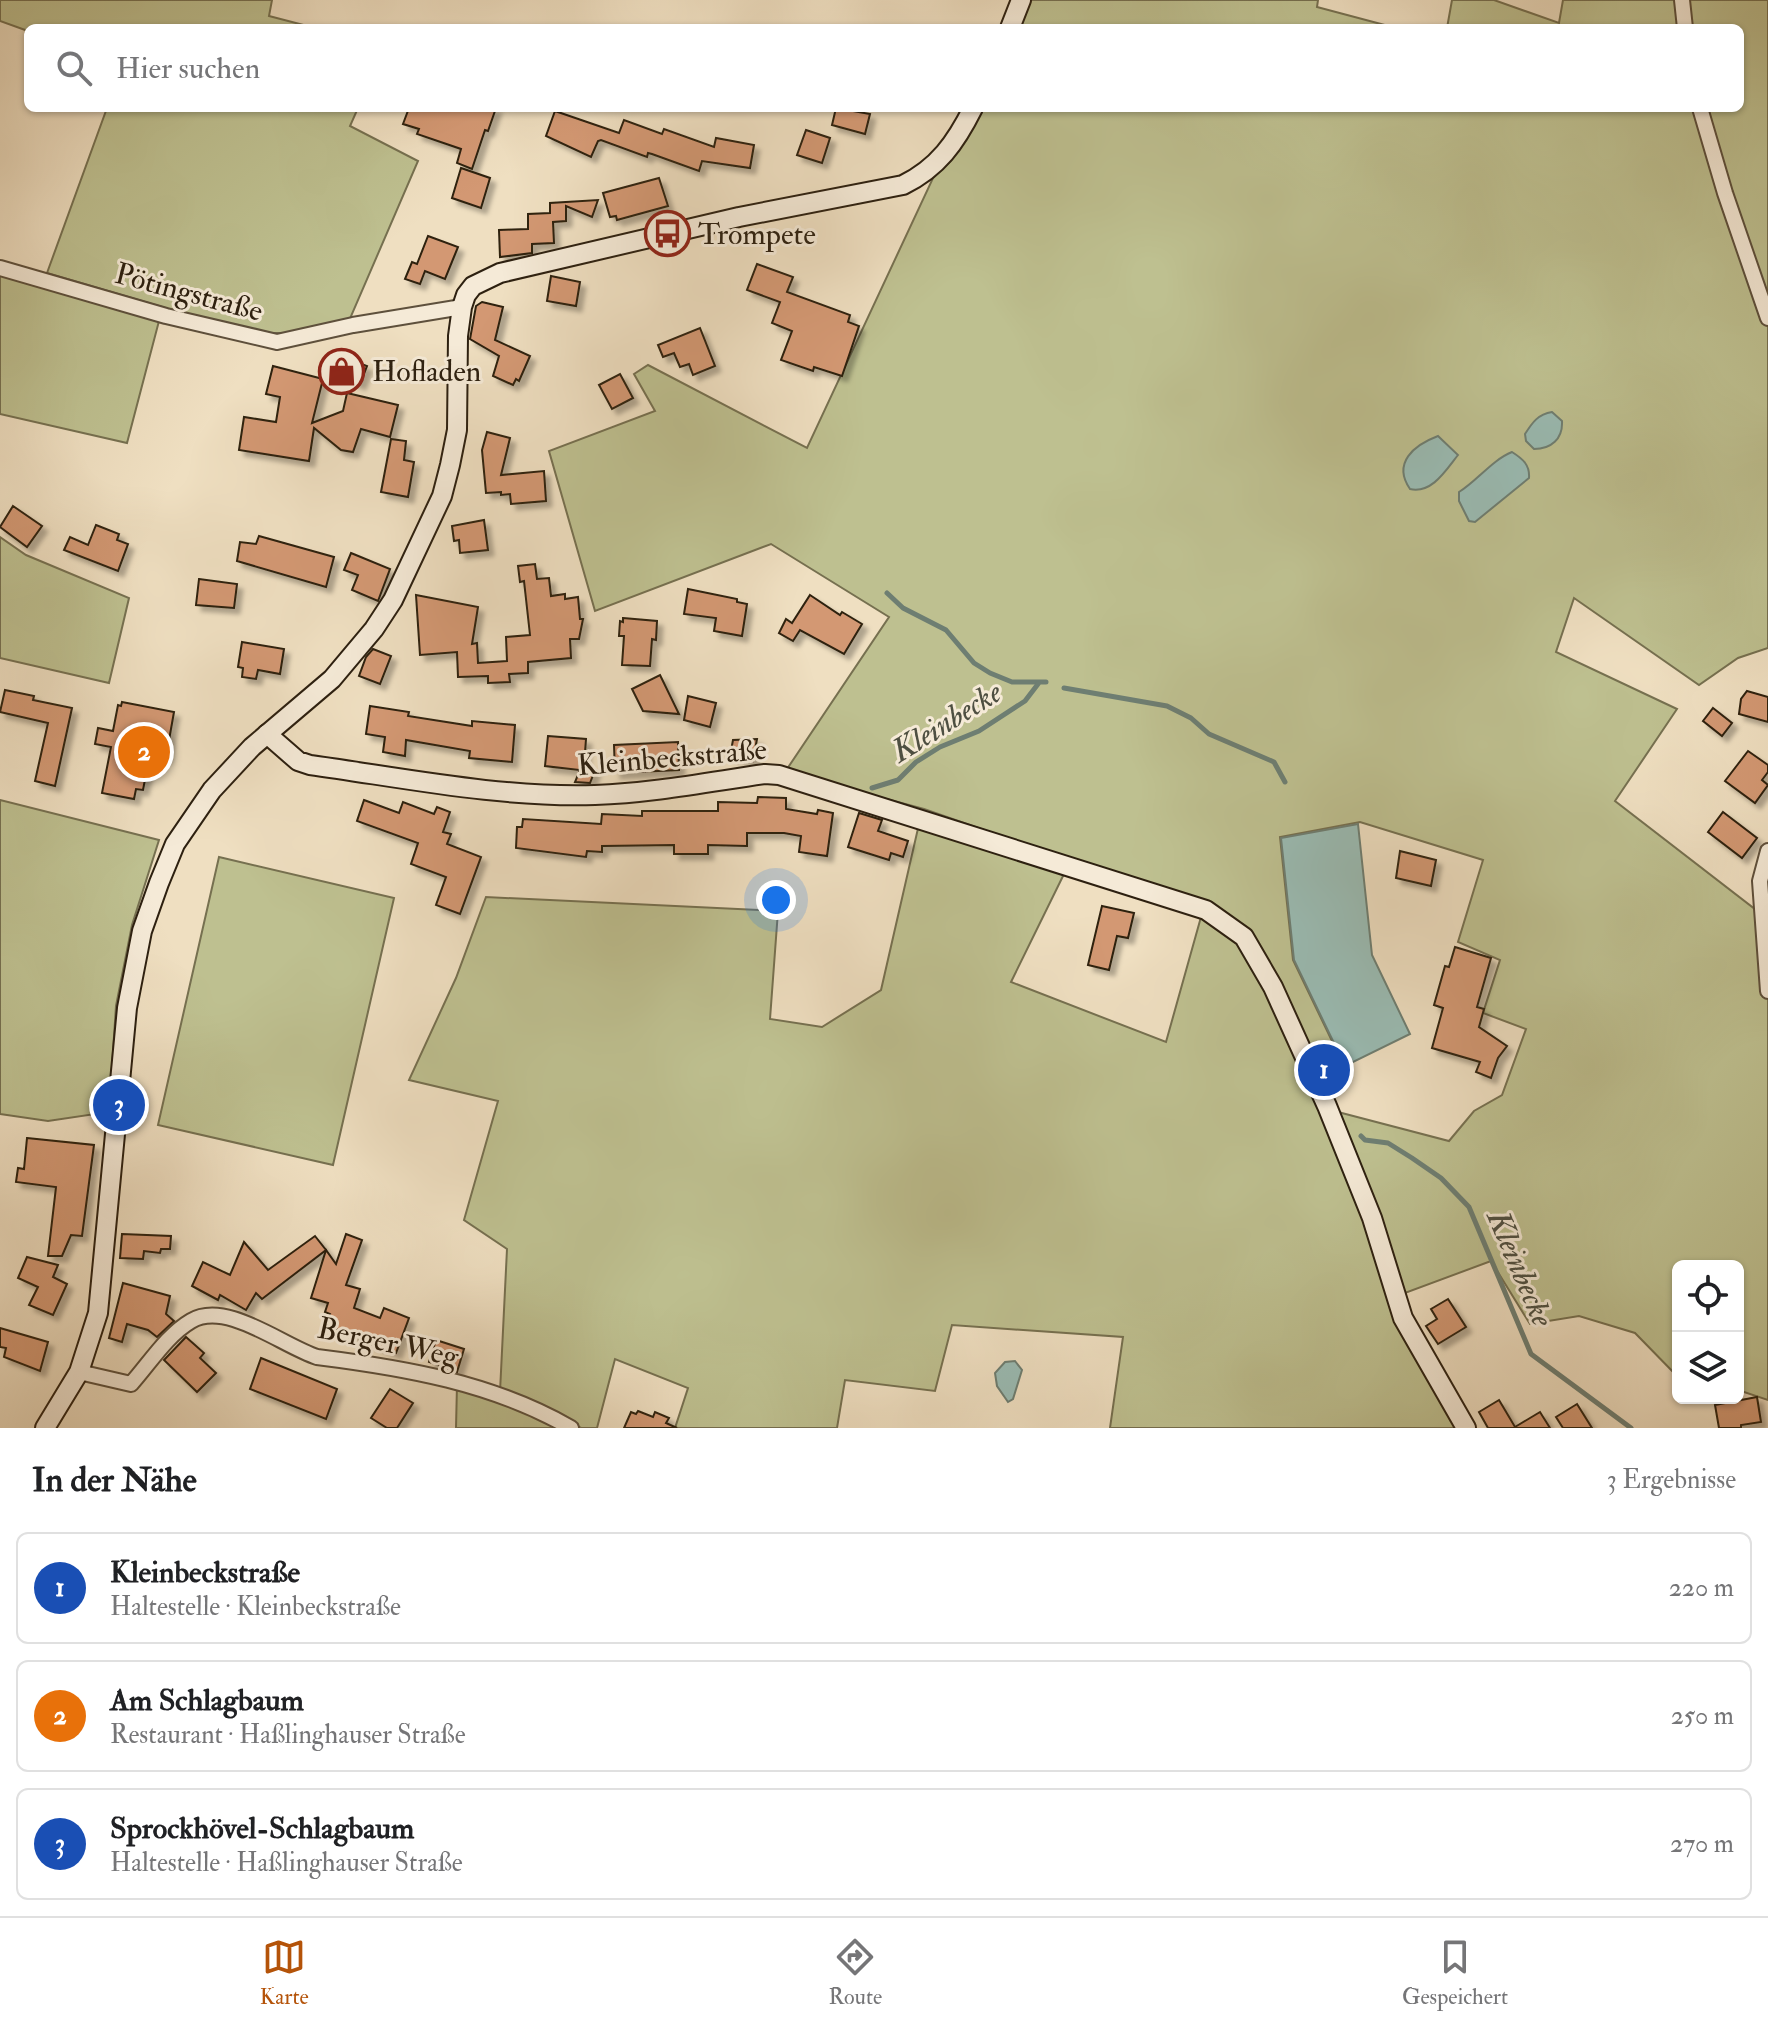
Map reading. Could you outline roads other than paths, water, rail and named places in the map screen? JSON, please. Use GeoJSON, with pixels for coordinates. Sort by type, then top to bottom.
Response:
{"type":"FeatureCollection","features":[{"type":"Feature","properties":{"kind":"main road"},"geometry":{"type":"LineString","coordinates":[[1012,24],[1021,0]]}},
{"type":"Feature","properties":{"kind":"main road"},"geometry":{"type":"LineString","coordinates":[[45,1428],[79,1372],[98,1313],[127,1008],[142,931],[175,844],[212,790],[244,754],[332,679],[374,629],[410,568],[442,496],[457,430],[458,336],[466,295],[473,286],[500,273],[739,217],[903,185],[923,176],[951,148],[971,112]]}},
{"type":"Feature","properties":{"kind":"main road","name":"Kleinbeckstraße"},"geometry":{"type":"LineString","coordinates":[[267,734],[298,761],[310,765],[520,792],[594,795],[765,774],[779,775],[1206,910],[1244,937],[1273,987],[1327,1106],[1372,1218],[1403,1318],[1466,1428]]}},
{"type":"Feature","properties":{"kind":"street"},"geometry":{"type":"LineString","coordinates":[[1682,0],[1685,24]]}},
{"type":"Feature","properties":{"kind":"street"},"geometry":{"type":"LineString","coordinates":[[1701,112],[1768,318]]}},
{"type":"Feature","properties":{"kind":"street","name":"Pötingstraße"},"geometry":{"type":"LineString","coordinates":[[0,268],[166,316],[277,342],[353,325],[462,307]]}},
{"type":"Feature","properties":{"kind":"street"},"geometry":{"type":"LineString","coordinates":[[1768,851],[1760,881],[1768,991]]}},
{"type":"Feature","properties":{"kind":"street","name":"Berger Weg"},"geometry":{"type":"LineString","coordinates":[[79,1372],[131,1384],[190,1322],[208,1314],[225,1315],[317,1357],[439,1376],[522,1403],[571,1428]]}},
{"type":"Feature","properties":{"kind":"water"},"geometry":{"type":"Polygon","coordinates":[[[1552,412],[1562,421],[1558,438],[1551,445],[1534,449],[1526,441],[1525,434],[1539,417],[1552,412]]]}},
{"type":"Feature","properties":{"kind":"water"},"geometry":{"type":"Polygon","coordinates":[[[1438,436],[1458,455],[1432,484],[1418,490],[1410,489],[1403,471],[1408,456],[1421,444],[1438,436]]]}},
{"type":"Feature","properties":{"kind":"water"},"geometry":{"type":"Polygon","coordinates":[[[1512,452],[1525,463],[1529,478],[1475,522],[1469,521],[1459,501],[1459,492],[1512,452]]]}},
{"type":"Feature","properties":{"kind":"water"},"geometry":{"type":"Polygon","coordinates":[[[1358,824],[1372,955],[1410,1034],[1345,1066],[1294,960],[1281,838],[1358,824]]]}},
{"type":"Feature","properties":{"kind":"water"},"geometry":{"type":"Polygon","coordinates":[[[1015,1361],[1022,1370],[1013,1399],[1008,1402],[997,1386],[995,1373],[1005,1362],[1015,1361]]]}},
{"type":"Feature","properties":{"kind":"waterway","name":"Kleinbecke"},"geometry":{"type":"LineString","coordinates":[[887,593],[903,608],[946,630],[974,663],[990,673],[1012,682],[1046,682]]}},
{"type":"Feature","properties":{"kind":"waterway","name":"Kleinbecke"},"geometry":{"type":"LineString","coordinates":[[872,788],[898,780],[916,762],[940,747],[979,731],[1025,701],[1038,684]]}},
{"type":"Feature","properties":{"kind":"waterway","name":"Kleinbecke"},"geometry":{"type":"LineString","coordinates":[[1064,688],[1167,706],[1191,718],[1209,734],[1274,762],[1285,782]]}},
{"type":"Feature","properties":{"kind":"waterway","name":"Kleinbecke"},"geometry":{"type":"LineString","coordinates":[[1361,1136],[1365,1140],[1388,1143],[1412,1158],[1441,1178],[1469,1207],[1531,1354],[1631,1428]]}},
{"type":"Feature","properties":{"kind":"place","name":"Trompete"},"geometry":{"type":"Point","coordinates":[667,234]}},
{"type":"Feature","properties":{"kind":"place","name":"Hofladen"},"geometry":{"type":"Point","coordinates":[341,371]}},
{"type":"Feature","properties":{"kind":"place","name":"Am Schlagbaum"},"geometry":{"type":"Point","coordinates":[144,752]}},
{"type":"Feature","properties":{"kind":"place","name":"Kleinbeckstraße"},"geometry":{"type":"Point","coordinates":[1324,1070]}},
{"type":"Feature","properties":{"kind":"place","name":"Sprockhövel-Schlagbaum"},"geometry":{"type":"Point","coordinates":[119,1105]}}]}
